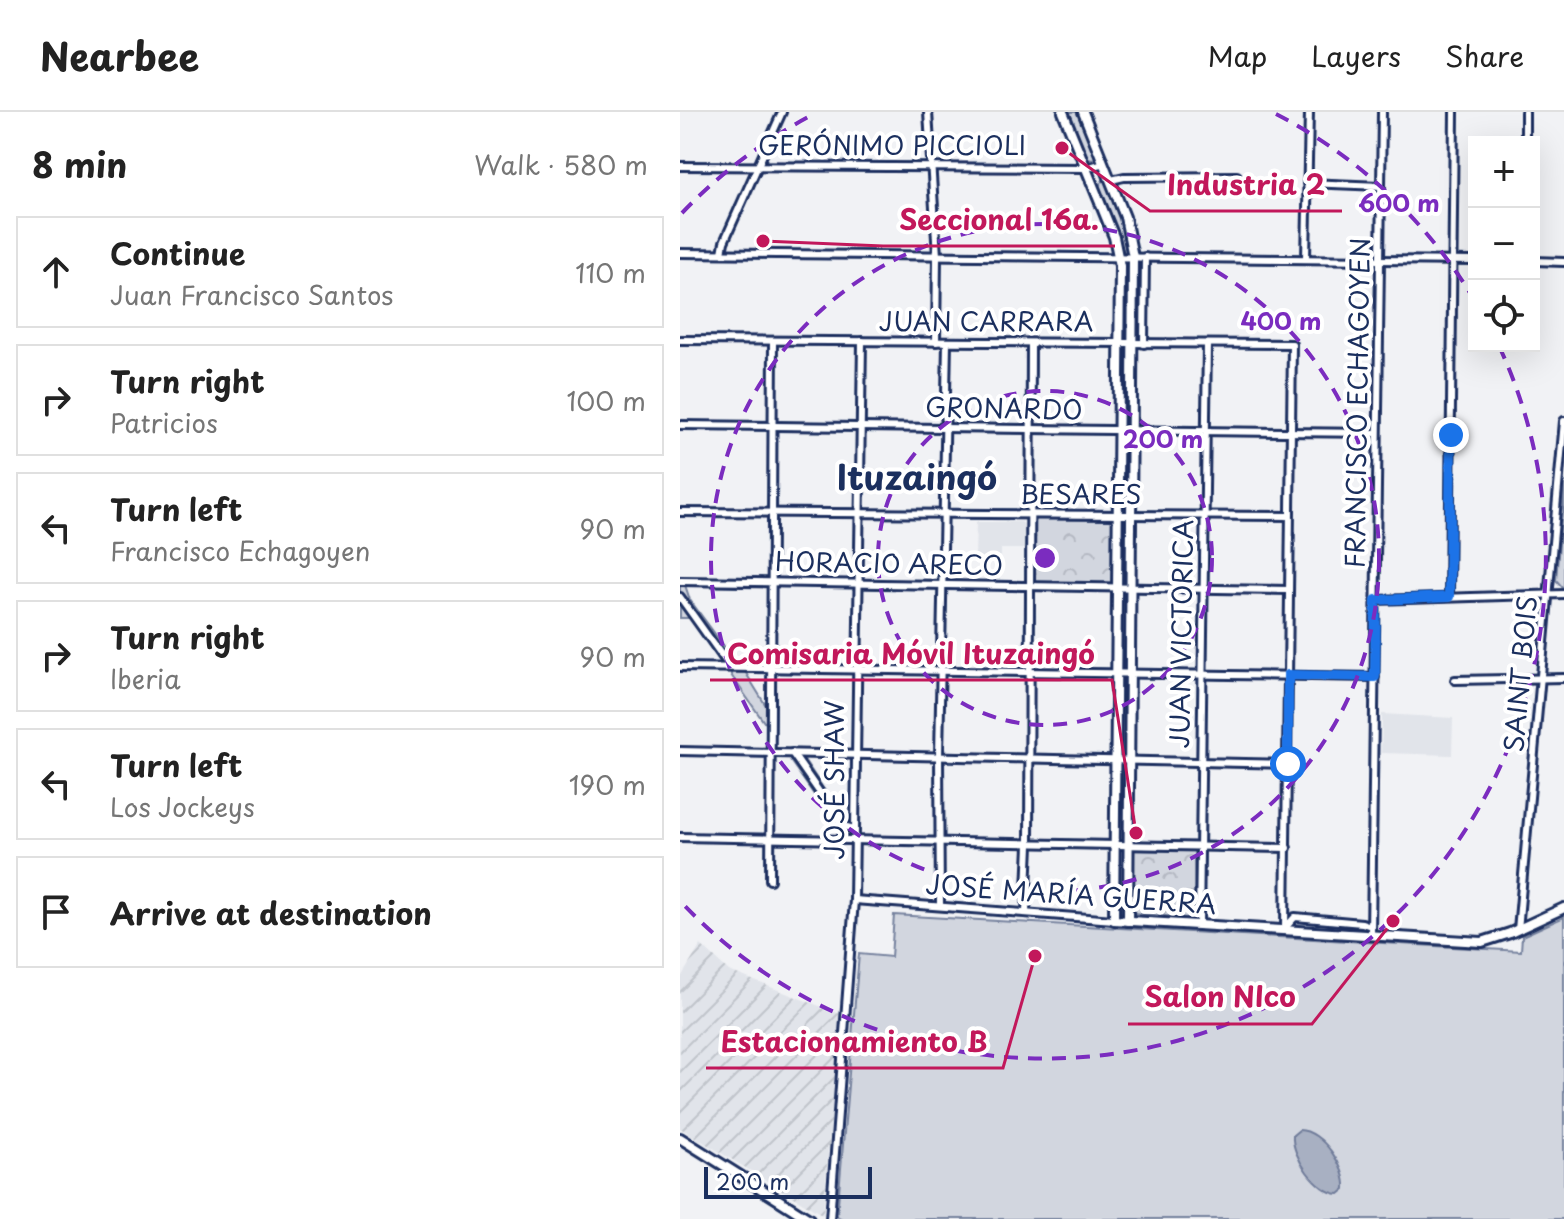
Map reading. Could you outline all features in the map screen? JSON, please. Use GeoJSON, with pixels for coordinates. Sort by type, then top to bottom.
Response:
{"type":"FeatureCollection","features":[{"type":"Feature","properties":{"kind":"street"},"geometry":{"type":"LineString","coordinates":[[722,253],[724,242],[782,112]]}},
{"type":"Feature","properties":{"kind":"street"},"geometry":{"type":"LineString","coordinates":[[928,112],[937,256],[936,342]]}},
{"type":"Feature","properties":{"kind":"street"},"geometry":{"type":"LineString","coordinates":[[1063,112],[1114,237],[1119,257],[1114,920]]}},
{"type":"Feature","properties":{"kind":"street"},"geometry":{"type":"LineString","coordinates":[[1083,112],[1125,217],[1133,257],[1128,921]]}},
{"type":"Feature","properties":{"kind":"street"},"geometry":{"type":"LineString","coordinates":[[1306,258],[1309,112]]}},
{"type":"Feature","properties":{"kind":"street","name":"FRANCISCO ECHAGOYEN"},"geometry":{"type":"LineString","coordinates":[[1371,930],[1382,112]]}},
{"type":"Feature","properties":{"kind":"street"},"geometry":{"type":"LineString","coordinates":[[1449,597],[1454,112]]}},
{"type":"Feature","properties":{"kind":"street"},"geometry":{"type":"LineString","coordinates":[[1525,112],[1525,136]]}},
{"type":"Feature","properties":{"kind":"street","name":"GERÓNIMO PICCIOLI"},"geometry":{"type":"LineString","coordinates":[[680,166],[1086,168],[1104,163]]}},
{"type":"Feature","properties":{"kind":"street"},"geometry":{"type":"LineString","coordinates":[[1111,180],[1124,177],[1237,176]]}},
{"type":"Feature","properties":{"kind":"street"},"geometry":{"type":"LineString","coordinates":[[1307,183],[1381,186]]}},
{"type":"Feature","properties":{"kind":"street"},"geometry":{"type":"LineString","coordinates":[[680,253],[1468,261]]}},
{"type":"Feature","properties":{"kind":"street"},"geometry":{"type":"LineString","coordinates":[[1144,344],[1145,257]]}},
{"type":"Feature","properties":{"kind":"street"},"geometry":{"type":"LineString","coordinates":[[1540,261],[1564,262]]}},
{"type":"Feature","properties":{"kind":"street","name":"JUAN CARRARA"},"geometry":{"type":"LineString","coordinates":[[680,340],[1292,344],[1292,432]]}},
{"type":"Feature","properties":{"kind":"street"},"geometry":{"type":"LineString","coordinates":[[770,880],[773,341]]}},
{"type":"Feature","properties":{"kind":"street","name":"JOSÉ SHAW"},"geometry":{"type":"LineString","coordinates":[[830,1219],[854,900],[862,341]]}},
{"type":"Feature","properties":{"kind":"street"},"geometry":{"type":"LineString","coordinates":[[940,906],[939,756],[947,342]]}},
{"type":"Feature","properties":{"kind":"street"},"geometry":{"type":"LineString","coordinates":[[1026,912],[1029,845],[1031,343]]}},
{"type":"Feature","properties":{"kind":"street","name":"JUAN VICTORICA"},"geometry":{"type":"LineString","coordinates":[[1199,924],[1207,344]]}},
{"type":"Feature","properties":{"kind":"street","name":"SAINT BOIS"},"geometry":{"type":"LineString","coordinates":[[1518,930],[1564,421]]}},
{"type":"Feature","properties":{"kind":"street","name":"GRONARDO"},"geometry":{"type":"LineString","coordinates":[[680,425],[1377,433]]}},
{"type":"Feature","properties":{"kind":"street"},"geometry":{"type":"LineString","coordinates":[[1285,928],[1292,432]]}},
{"type":"Feature","properties":{"kind":"street","name":"BESARES"},"geometry":{"type":"LineString","coordinates":[[680,512],[1289,516]]}},
{"type":"Feature","properties":{"kind":"street","name":"HORACIO ARECO"},"geometry":{"type":"LineString","coordinates":[[680,581],[1289,590]]}},
{"type":"Feature","properties":{"kind":"street"},"geometry":{"type":"LineString","coordinates":[[1376,600],[1564,594]]}},
{"type":"Feature","properties":{"kind":"street"},"geometry":{"type":"LineString","coordinates":[[680,597],[730,667]]}},
{"type":"Feature","properties":{"kind":"street"},"geometry":{"type":"LineString","coordinates":[[680,667],[1375,677]]}},
{"type":"Feature","properties":{"kind":"street"},"geometry":{"type":"LineString","coordinates":[[1455,680],[1564,678]]}},
{"type":"Feature","properties":{"kind":"street"},"geometry":{"type":"LineString","coordinates":[[680,751],[1288,764]]}},
{"type":"Feature","properties":{"kind":"street"},"geometry":{"type":"LineString","coordinates":[[792,753],[843,826],[854,829]]}},
{"type":"Feature","properties":{"kind":"street"},"geometry":{"type":"LineString","coordinates":[[680,837],[1287,848]]}},
{"type":"Feature","properties":{"kind":"street","name":"JOSÉ MARÍA GUERRA"},"geometry":{"type":"LineString","coordinates":[[854,900],[1128,921],[1371,930],[1482,942],[1518,930],[1564,908]]}},
{"type":"Feature","properties":{"kind":"street"},"geometry":{"type":"LineString","coordinates":[[680,1138],[809,1219]]}},
{"type":"Feature","properties":{"kind":"shaded area"},"geometry":{"type":"Polygon","coordinates":[[[976,522],[1021,522],[1024,524],[1024,549],[1001,549],[1001,557],[975,558],[976,522]]]}},
{"type":"Feature","properties":{"kind":"shaded area"},"geometry":{"type":"Polygon","coordinates":[[[1382,714],[1453,718],[1452,755],[1381,753],[1382,714]]]}},
{"type":"Feature","properties":{"kind":"shaded area"},"geometry":{"type":"Polygon","coordinates":[[[701,945],[729,971],[840,1014],[823,1215],[680,1128],[680,979],[701,945]]]}},
{"type":"Feature","properties":{"kind":"green space"},"geometry":{"type":"Polygon","coordinates":[[[1068,112],[1079,112],[1096,154],[1094,159],[1087,158],[1068,112]]]}},
{"type":"Feature","properties":{"kind":"green space"},"geometry":{"type":"Polygon","coordinates":[[[1103,180],[1107,181],[1120,210],[1129,249],[1126,254],[1099,186],[1103,180]]]}},
{"type":"Feature","properties":{"kind":"green space"},"geometry":{"type":"Polygon","coordinates":[[[1127,262],[1130,264],[1129,338],[1126,340],[1123,338],[1123,265],[1127,262]]]}},
{"type":"Feature","properties":{"kind":"green space"},"geometry":{"type":"Polygon","coordinates":[[[1125,348],[1129,352],[1126,423],[1122,421],[1125,348]]]}},
{"type":"Feature","properties":{"kind":"green space"},"geometry":{"type":"Polygon","coordinates":[[[1125,434],[1128,437],[1128,509],[1125,511],[1121,509],[1122,436],[1125,434]]]}},
{"type":"Feature","properties":{"kind":"green space"},"geometry":{"type":"Polygon","coordinates":[[[1564,482],[1564,588],[1563,588],[1556,580],[1564,482]]]}},
{"type":"Feature","properties":{"kind":"green space"},"geometry":{"type":"Polygon","coordinates":[[[1037,519],[1114,520],[1113,582],[1109,585],[1034,582],[1034,523],[1037,519]]]}},
{"type":"Feature","properties":{"kind":"green space"},"geometry":{"type":"Polygon","coordinates":[[[1124,520],[1128,524],[1125,584],[1121,582],[1121,522],[1124,520]]]}},
{"type":"Feature","properties":{"kind":"green space"},"geometry":{"type":"Polygon","coordinates":[[[680,585],[685,585],[690,600],[738,665],[723,666],[690,618],[680,618],[680,585]]]}},
{"type":"Feature","properties":{"kind":"green space"},"geometry":{"type":"Polygon","coordinates":[[[1123,591],[1127,594],[1126,669],[1123,671],[1119,669],[1120,593],[1123,591]]]}},
{"type":"Feature","properties":{"kind":"green space"},"geometry":{"type":"Polygon","coordinates":[[[744,670],[768,709],[768,723],[764,722],[731,675],[731,672],[744,670]]]}},
{"type":"Feature","properties":{"kind":"green space"},"geometry":{"type":"Polygon","coordinates":[[[1123,676],[1126,680],[1126,755],[1123,756],[1119,754],[1120,679],[1123,676]]]}},
{"type":"Feature","properties":{"kind":"green space"},"geometry":{"type":"Polygon","coordinates":[[[801,755],[847,824],[852,824],[849,839],[846,840],[791,762],[790,757],[801,755]]]}},
{"type":"Feature","properties":{"kind":"green space"},"geometry":{"type":"Polygon","coordinates":[[[1122,763],[1126,767],[1123,843],[1118,841],[1119,765],[1122,763]]]}},
{"type":"Feature","properties":{"kind":"green space"},"geometry":{"type":"Polygon","coordinates":[[[1136,847],[1194,851],[1195,913],[1187,918],[1133,913],[1132,850],[1136,847]]]}},
{"type":"Feature","properties":{"kind":"green space"},"geometry":{"type":"Polygon","coordinates":[[[1119,851],[1125,851],[1125,912],[1122,914],[1118,912],[1119,851]]]}},
{"type":"Feature","properties":{"kind":"green space"},"geometry":{"type":"Polygon","coordinates":[[[894,915],[1521,951],[1522,936],[1564,917],[1564,1219],[842,1219],[837,1216],[859,954],[891,957],[894,915]]]}},
{"type":"Feature","properties":{"kind":"water"},"geometry":{"type":"Polygon","coordinates":[[[1299,1130],[1316,1136],[1337,1161],[1345,1180],[1345,1189],[1339,1194],[1322,1187],[1301,1163],[1293,1135],[1299,1130]]]}},
{"type":"Feature","properties":{"kind":"place","name":"Industria 2"},"geometry":{"type":"Point","coordinates":[1062,148]}},
{"type":"Feature","properties":{"kind":"place","name":"Seccional 16a."},"geometry":{"type":"Point","coordinates":[763,241]}},
{"type":"Feature","properties":{"kind":"place","name":"Comisaria Móvil Ituzaingó"},"geometry":{"type":"Point","coordinates":[1136,833]}},
{"type":"Feature","properties":{"kind":"place","name":"Salon NIco"},"geometry":{"type":"Point","coordinates":[1393,921]}},
{"type":"Feature","properties":{"kind":"place","name":"Estacionamiento B"},"geometry":{"type":"Point","coordinates":[1035,956]}},
{"type":"Feature","properties":{"kind":"district","name":"Ituzaingó"},"geometry":{"type":"Point","coordinates":[917,478]}},
{"type":"Feature","properties":{"kind":"route"},"geometry":{"type":"LineString","coordinates":[[1288,764],[1288,675],[1375,677],[1376,600],[1449,597],[1451,435]]}}]}
